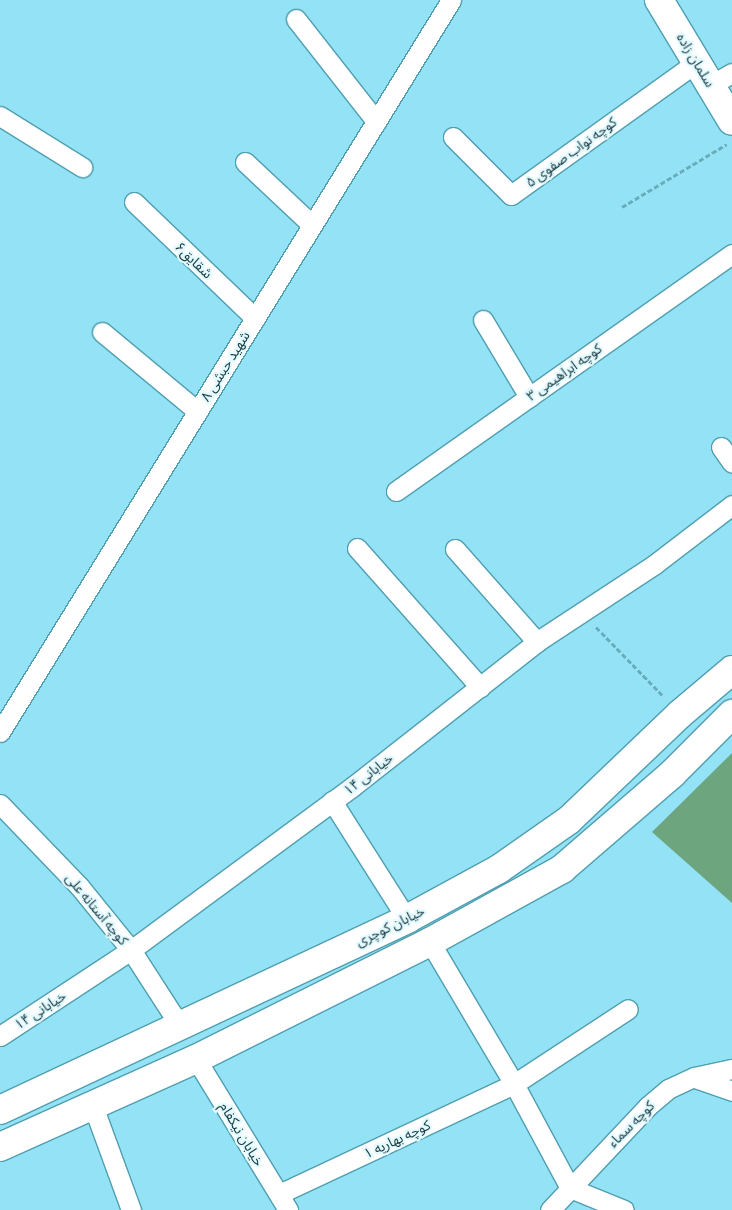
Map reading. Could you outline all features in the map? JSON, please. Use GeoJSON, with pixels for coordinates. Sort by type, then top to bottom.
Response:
{"type":"FeatureCollection","features":[{"type":"Feature","properties":{"kind":"main road","name":"سلمان زاده"},"geometry":{"type":"LineString","coordinates":[[659,0],[697,62],[722,79],[732,121]]}},
{"type":"Feature","properties":{"kind":"main road","name":"خیابان کوچری"},"geometry":{"type":"LineString","coordinates":[[0,1110],[407,919],[499,869],[569,820],[680,714],[732,670]]}},
{"type":"Feature","properties":{"kind":"main road"},"geometry":{"type":"LineString","coordinates":[[0,1147],[196,1059],[430,942],[562,869],[672,774],[732,714]]}},
{"type":"Feature","properties":{"kind":"street","name":"شهید حبشی ۸"},"geometry":{"type":"LineString","coordinates":[[0,732],[451,0]]}},
{"type":"Feature","properties":{"kind":"street"},"geometry":{"type":"LineString","coordinates":[[296,19],[376,121]]}},
{"type":"Feature","properties":{"kind":"street","name":"کوچه نواب صفوی ۵"},"geometry":{"type":"LineString","coordinates":[[454,137],[511,196],[697,62]]}},
{"type":"Feature","properties":{"kind":"street"},"geometry":{"type":"LineString","coordinates":[[0,116],[82,166]]}},
{"type":"Feature","properties":{"kind":"street"},"geometry":{"type":"LineString","coordinates":[[245,162],[312,225]]}},
{"type":"Feature","properties":{"kind":"street","name":"شقایق۶"},"geometry":{"type":"LineString","coordinates":[[134,202],[255,318]]}},
{"type":"Feature","properties":{"kind":"street","name":"کوچه ابراهیمی ۳"},"geometry":{"type":"LineString","coordinates":[[396,491],[732,254]]}},
{"type":"Feature","properties":{"kind":"street"},"geometry":{"type":"LineString","coordinates":[[483,320],[529,397]]}},
{"type":"Feature","properties":{"kind":"street"},"geometry":{"type":"LineString","coordinates":[[102,332],[197,411]]}},
{"type":"Feature","properties":{"kind":"street"},"geometry":{"type":"LineString","coordinates":[[720,447],[732,463]]}},
{"type":"Feature","properties":{"kind":"street","name":"خیابانی ۱۴"},"geometry":{"type":"LineString","coordinates":[[0,1036],[131,950],[332,801],[537,642],[655,564],[732,505]]}},
{"type":"Feature","properties":{"kind":"street"},"geometry":{"type":"LineString","coordinates":[[358,548],[480,687]]}},
{"type":"Feature","properties":{"kind":"street"},"geometry":{"type":"LineString","coordinates":[[455,549],[537,642]]}},
{"type":"Feature","properties":{"kind":"street"},"geometry":{"type":"LineString","coordinates":[[332,801],[407,919]]}},
{"type":"Feature","properties":{"kind":"street","name":"کوچه آستانه علی"},"geometry":{"type":"LineString","coordinates":[[0,804],[79,886],[131,950],[180,1026]]}},
{"type":"Feature","properties":{"kind":"street"},"geometry":{"type":"LineString","coordinates":[[430,942],[514,1084],[570,1188],[624,1210]]}},
{"type":"Feature","properties":{"kind":"street","name":"کوچه بهاریه ۱"},"geometry":{"type":"LineString","coordinates":[[279,1194],[514,1084],[628,1009]]}},
{"type":"Feature","properties":{"kind":"street","name":"خیابان نیکفام"},"geometry":{"type":"LineString","coordinates":[[196,1059],[288,1210]]}},
{"type":"Feature","properties":{"kind":"street","name":"کوچه سماء"},"geometry":{"type":"LineString","coordinates":[[550,1210],[648,1106],[668,1089],[694,1077],[732,1069]]}},
{"type":"Feature","properties":{"kind":"street"},"geometry":{"type":"LineString","coordinates":[[694,1077],[732,1091]]}},
{"type":"Feature","properties":{"kind":"street"},"geometry":{"type":"LineString","coordinates":[[93,1106],[131,1210]]}},
{"type":"Feature","properties":{"kind":"path"},"geometry":{"type":"LineString","coordinates":[[622,207],[732,141]]}},
{"type":"Feature","properties":{"kind":"path"},"geometry":{"type":"LineString","coordinates":[[582,612],[680,714]]}},
{"type":"Feature","properties":{"kind":"building"},"geometry":{"type":"Polygon","coordinates":[[[732,753],[732,903],[652,832],[732,753]]]}}]}
